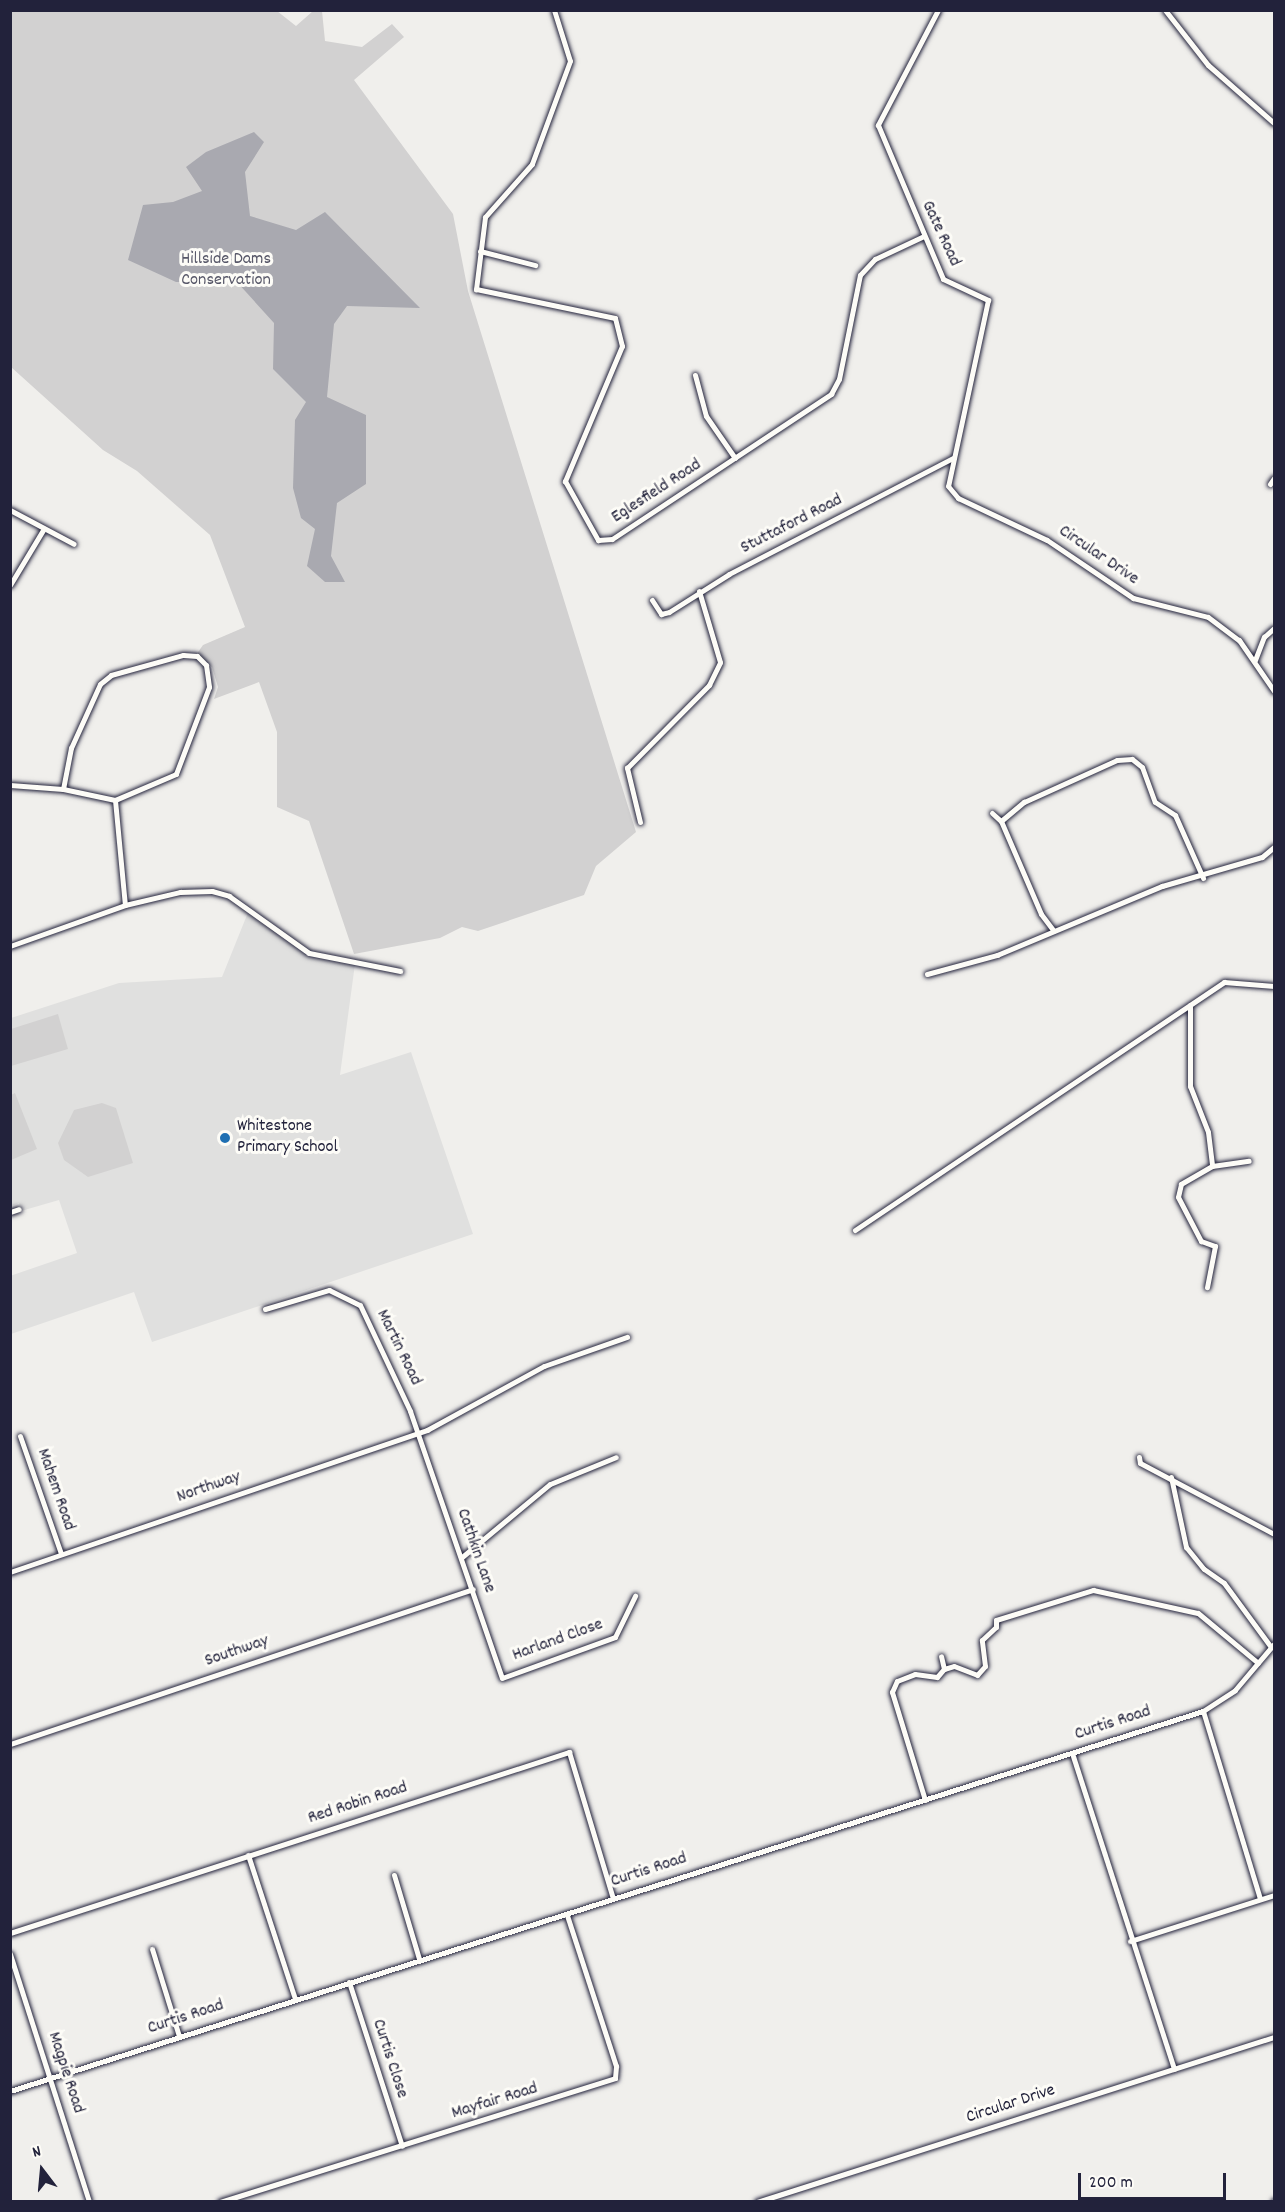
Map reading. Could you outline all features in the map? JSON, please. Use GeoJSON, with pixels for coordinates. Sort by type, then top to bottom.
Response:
{"type":"FeatureCollection","features":[{"type":"Feature","properties":{"kind":"street"},"geometry":{"type":"LineString","coordinates":[[535,265],[480,251],[485,216],[532,164],[570,61],[554,10]]}},
{"type":"Feature","properties":{"kind":"street","name":"Gate Road"},"geometry":{"type":"LineString","coordinates":[[939,10],[878,125],[943,279],[988,300],[953,458]]}},
{"type":"Feature","properties":{"kind":"street"},"geometry":{"type":"LineString","coordinates":[[1165,10],[1208,65],[1275,123]]}},
{"type":"Feature","properties":{"kind":"street","name":"Eglesfield Road"},"geometry":{"type":"LineString","coordinates":[[480,251],[476,288],[611,314],[621,339],[566,481],[598,540],[612,539],[834,391],[860,275],[875,259],[924,236]]}},
{"type":"Feature","properties":{"kind":"street"},"geometry":{"type":"LineString","coordinates":[[695,375],[706,416],[735,458]]}},
{"type":"Feature","properties":{"kind":"street","name":"Stuttaford Road"},"geometry":{"type":"LineString","coordinates":[[652,600],[662,614],[699,591],[953,458]]}},
{"type":"Feature","properties":{"kind":"street","name":"Circular Drive"},"geometry":{"type":"LineString","coordinates":[[953,458],[948,486],[958,498],[1047,540],[1133,598],[1208,617],[1239,640],[1275,691]]}},
{"type":"Feature","properties":{"kind":"street"},"geometry":{"type":"LineString","coordinates":[[1270,484],[1275,478]]}},
{"type":"Feature","properties":{"kind":"street"},"geometry":{"type":"LineString","coordinates":[[10,510],[43,530],[74,544]]}},
{"type":"Feature","properties":{"kind":"street"},"geometry":{"type":"LineString","coordinates":[[10,585],[43,530]]}},
{"type":"Feature","properties":{"kind":"street"},"geometry":{"type":"LineString","coordinates":[[640,822],[627,768],[709,685],[720,662],[699,591]]}},
{"type":"Feature","properties":{"kind":"street"},"geometry":{"type":"LineString","coordinates":[[1254,660],[1264,637],[1275,628]]}},
{"type":"Feature","properties":{"kind":"street"},"geometry":{"type":"LineString","coordinates":[[10,785],[63,789],[115,800],[162,783],[178,770],[209,687],[206,665],[191,654],[111,675],[100,684],[71,748],[63,789]]}},
{"type":"Feature","properties":{"kind":"street"},"geometry":{"type":"LineString","coordinates":[[1001,820],[1024,802],[1117,760],[1132,759],[1142,767],[1155,802],[1175,814],[1203,878]]}},
{"type":"Feature","properties":{"kind":"street"},"geometry":{"type":"LineString","coordinates":[[115,800],[125,905]]}},
{"type":"Feature","properties":{"kind":"street"},"geometry":{"type":"LineString","coordinates":[[992,813],[1001,820],[1041,914],[1054,931]]}},
{"type":"Feature","properties":{"kind":"street"},"geometry":{"type":"LineString","coordinates":[[927,974],[997,955],[1162,886],[1203,878],[1262,857],[1275,847]]}},
{"type":"Feature","properties":{"kind":"street"},"geometry":{"type":"LineString","coordinates":[[10,946],[125,905],[180,892],[220,892],[309,953],[400,971]]}},
{"type":"Feature","properties":{"kind":"street"},"geometry":{"type":"LineString","coordinates":[[855,1230],[1224,982],[1275,986]]}},
{"type":"Feature","properties":{"kind":"street"},"geometry":{"type":"LineString","coordinates":[[1190,1005],[1190,1086],[1208,1132],[1212,1166]]}},
{"type":"Feature","properties":{"kind":"street"},"geometry":{"type":"LineString","coordinates":[[1207,1287],[1215,1246],[1201,1241],[1178,1197],[1180,1184],[1212,1166],[1249,1161]]}},
{"type":"Feature","properties":{"kind":"street"},"geometry":{"type":"LineString","coordinates":[[10,1212],[19,1209]]}},
{"type":"Feature","properties":{"kind":"street","name":"Martin Road"},"geometry":{"type":"LineString","coordinates":[[265,1309],[329,1290],[354,1299],[392,1369],[418,1434]]}},
{"type":"Feature","properties":{"kind":"street","name":"Northway"},"geometry":{"type":"LineString","coordinates":[[10,1572],[418,1434],[535,1370],[627,1337]]}},
{"type":"Feature","properties":{"kind":"street","name":"Cathkin Lane"},"geometry":{"type":"LineString","coordinates":[[418,1434],[502,1678]]}},
{"type":"Feature","properties":{"kind":"street","name":"Mahem Road"},"geometry":{"type":"LineString","coordinates":[[20,1436],[61,1554]]}},
{"type":"Feature","properties":{"kind":"street"},"geometry":{"type":"LineString","coordinates":[[462,1557],[550,1484],[616,1457]]}},
{"type":"Feature","properties":{"kind":"street"},"geometry":{"type":"LineString","coordinates":[[1138,1457],[1140,1463],[1171,1477],[1275,1534]]}},
{"type":"Feature","properties":{"kind":"street"},"geometry":{"type":"LineString","coordinates":[[1171,1477],[1186,1547],[1204,1569],[1224,1582],[1273,1646]]}},
{"type":"Feature","properties":{"kind":"street","name":"Southway"},"geometry":{"type":"LineString","coordinates":[[10,1744],[473,1589]]}},
{"type":"Feature","properties":{"kind":"street"},"geometry":{"type":"LineString","coordinates":[[925,1800],[893,1686],[915,1674],[937,1677],[944,1669],[954,1666],[977,1675],[986,1666],[982,1640],[996,1627],[996,1620],[1093,1590],[1198,1613],[1258,1663]]}},
{"type":"Feature","properties":{"kind":"street","name":"Harland Close"},"geometry":{"type":"LineString","coordinates":[[502,1678],[615,1637],[635,1596]]}},
{"type":"Feature","properties":{"kind":"street","name":"Curtis Road"},"geometry":{"type":"LineString","coordinates":[[10,2091],[1203,1711],[1235,1690],[1273,1646]]}},
{"type":"Feature","properties":{"kind":"street"},"geometry":{"type":"LineString","coordinates":[[941,1656],[944,1669]]}},
{"type":"Feature","properties":{"kind":"street"},"geometry":{"type":"LineString","coordinates":[[1203,1711],[1260,1899]]}},
{"type":"Feature","properties":{"kind":"street","name":"Red Robin Road"},"geometry":{"type":"LineString","coordinates":[[10,1933],[569,1752],[613,1899]]}},
{"type":"Feature","properties":{"kind":"street"},"geometry":{"type":"LineString","coordinates":[[1072,1753],[1130,1941],[1174,2069]]}},
{"type":"Feature","properties":{"kind":"street"},"geometry":{"type":"LineString","coordinates":[[248,1855],[295,1999]]}},
{"type":"Feature","properties":{"kind":"street"},"geometry":{"type":"LineString","coordinates":[[394,1875],[419,1959]]}},
{"type":"Feature","properties":{"kind":"street"},"geometry":{"type":"LineString","coordinates":[[1130,1941],[1275,1895]]}},
{"type":"Feature","properties":{"kind":"street","name":"Mayfair Road"},"geometry":{"type":"LineString","coordinates":[[220,2202],[615,2078],[615,2066],[567,1915]]}},
{"type":"Feature","properties":{"kind":"street"},"geometry":{"type":"LineString","coordinates":[[152,1949],[179,2036]]}},
{"type":"Feature","properties":{"kind":"street","name":"Magpie Road"},"geometry":{"type":"LineString","coordinates":[[10,1954],[89,2202]]}},
{"type":"Feature","properties":{"kind":"street","name":"Curtis Close"},"geometry":{"type":"LineString","coordinates":[[348,1982],[402,2146]]}},
{"type":"Feature","properties":{"kind":"street","name":"Circular Drive"},"geometry":{"type":"LineString","coordinates":[[757,2202],[1275,2037]]}},
{"type":"Feature","properties":{"kind":"shaded area"},"geometry":{"type":"Polygon","coordinates":[[[254,132],[264,142],[245,172],[250,216],[296,230],[325,212],[420,308],[347,306],[334,324],[327,397],[366,415],[366,484],[337,503],[331,556],[345,582],[325,582],[307,566],[315,529],[301,518],[293,488],[295,420],[306,402],[273,369],[274,323],[236,281],[176,282],[128,260],[143,205],[173,202],[202,191],[186,167],[206,152],[254,132]]]}},
{"type":"Feature","properties":{"kind":"shaded area","name":"Whitestone Primary School"},"geometry":{"type":"Polygon","coordinates":[[[249,910],[296,947],[355,964],[340,1075],[411,1052],[473,1234],[152,1342],[134,1292],[11,1334],[10,1276],[77,1253],[59,1200],[21,1211],[19,1203],[11,1206],[11,1018],[119,983],[222,977],[249,910]]]}},
{"type":"Feature","properties":{"kind":"green space","name":"Hillside Dams Conservation"},"geometry":{"type":"Polygon","coordinates":[[[11,11],[277,11],[296,26],[313,11],[322,11],[325,41],[362,47],[392,24],[404,37],[354,80],[453,214],[468,291],[636,832],[596,866],[584,895],[478,931],[462,927],[440,938],[354,954],[309,821],[277,807],[277,732],[259,682],[214,699],[218,687],[212,667],[196,655],[203,645],[245,627],[210,535],[137,471],[103,450],[11,367],[11,11]]]}},
{"type":"Feature","properties":{"kind":"green space"},"geometry":{"type":"Polygon","coordinates":[[[58,1014],[68,1049],[11,1066],[11,1029],[58,1014]]]}},
{"type":"Feature","properties":{"kind":"green space"},"geometry":{"type":"Polygon","coordinates":[[[15,1093],[37,1149],[11,1160],[11,1095],[15,1093]]]}},
{"type":"Feature","properties":{"kind":"green space"},"geometry":{"type":"Polygon","coordinates":[[[102,1103],[116,1108],[133,1163],[88,1177],[64,1160],[58,1143],[74,1110],[102,1103]]]}},
{"type":"Feature","properties":{"kind":"place","name":"Whitestone Primary School"},"geometry":{"type":"Point","coordinates":[225,1138]}}]}
